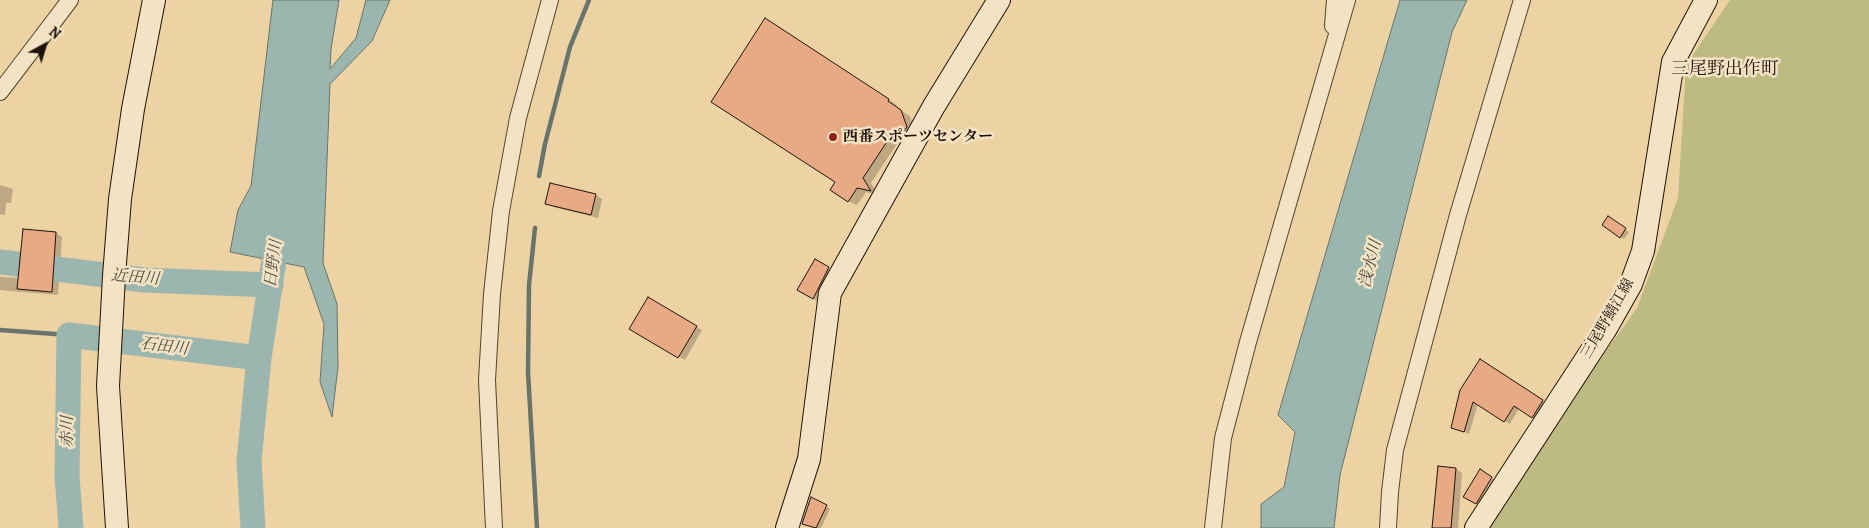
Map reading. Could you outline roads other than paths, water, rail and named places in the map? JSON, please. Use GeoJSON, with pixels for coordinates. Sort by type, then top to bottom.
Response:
{"type":"FeatureCollection","features":[{"type":"Feature","properties":{"kind":"street"},"geometry":{"type":"LineString","coordinates":[[0,92],[70,0]]}},
{"type":"Feature","properties":{"kind":"street"},"geometry":{"type":"LineString","coordinates":[[494,528],[487,380],[492,294],[501,211],[518,118],[550,0]]}},
{"type":"Feature","properties":{"kind":"street"},"geometry":{"type":"LineString","coordinates":[[790,527],[809,459],[830,293],[934,106],[999,0]]}},
{"type":"Feature","properties":{"kind":"street"},"geometry":{"type":"LineString","coordinates":[[1333,48],[1332,20],[1335,0]]}},
{"type":"Feature","properties":{"kind":"street"},"geometry":{"type":"LineString","coordinates":[[1213,528],[1223,438],[1248,342],[1347,0]]}},
{"type":"Feature","properties":{"kind":"street"},"geometry":{"type":"LineString","coordinates":[[1388,528],[1395,450],[1458,215],[1522,0]]}},
{"type":"Feature","properties":{"kind":"street","name":"三尾野鯖江線"},"geometry":{"type":"LineString","coordinates":[[1476,528],[1605,330],[1631,284],[1643,251],[1673,62],[1706,0]]}},
{"type":"Feature","properties":{"kind":"street"},"geometry":{"type":"LineString","coordinates":[[118,528],[109,396],[113,290],[120,200],[133,109],[154,3]]}},
{"type":"Feature","properties":{"kind":"water"},"geometry":{"type":"Polygon","coordinates":[[[273,0],[339,0],[331,49],[330,69],[356,38],[366,0],[390,0],[372,41],[330,84],[323,263],[337,304],[338,367],[332,417],[320,382],[324,324],[304,267],[230,252],[238,210],[251,186],[273,0]]]}},
{"type":"Feature","properties":{"kind":"water","name":"浅水川"},"geometry":{"type":"Polygon","coordinates":[[[1400,0],[1467,0],[1452,32],[1340,475],[1334,528],[1261,528],[1261,504],[1284,487],[1295,432],[1278,415],[1400,0]]]}},
{"type":"Feature","properties":{"kind":"waterway"},"geometry":{"type":"LineString","coordinates":[[539,176],[545,144],[570,47],[589,0]]}},
{"type":"Feature","properties":{"kind":"waterway","name":"日野川"},"geometry":{"type":"LineString","coordinates":[[253,528],[249,461],[259,358],[279,228]]}},
{"type":"Feature","properties":{"kind":"waterway"},"geometry":{"type":"LineString","coordinates":[[535,228],[529,285],[528,372],[537,528]]}},
{"type":"Feature","properties":{"kind":"waterway","name":"近田川"},"geometry":{"type":"LineString","coordinates":[[0,262],[144,280],[271,285]]}},
{"type":"Feature","properties":{"kind":"waterway"},"geometry":{"type":"LineString","coordinates":[[0,330],[69,335]]}},
{"type":"Feature","properties":{"kind":"waterway","name":"赤川"},"geometry":{"type":"LineString","coordinates":[[71,528],[67,476],[69,335],[259,358]]}},
{"type":"Feature","properties":{"kind":"place","name":"西番スポーツセンター"},"geometry":{"type":"Point","coordinates":[833,137]}},
{"type":"Feature","properties":{"kind":"district","name":"三尾野出作町"},"geometry":{"type":"Point","coordinates":[1725,70]}},
{"type":"Feature","properties":{"kind":"water label","name":"石田川"},"geometry":{"type":"Point","coordinates":[164,347]}}]}
